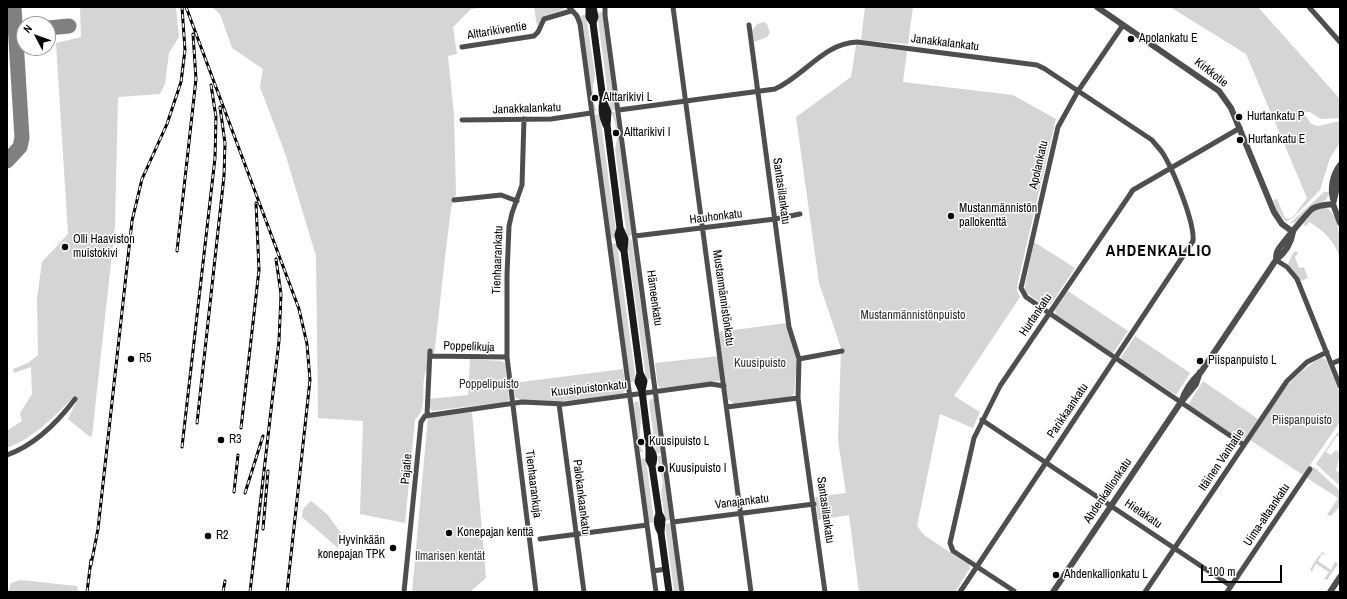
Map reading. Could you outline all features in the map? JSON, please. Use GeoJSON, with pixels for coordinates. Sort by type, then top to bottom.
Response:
{"type":"FeatureCollection","features":[{"type":"Feature","properties":{"kind":"main road","name":"Hämeenkatu"},"geometry":{"type":"LineString","coordinates":[[589,7],[589,17],[593,23]]}},
{"type":"Feature","properties":{"kind":"main road","name":"Hämeenkatu"},"geometry":{"type":"LineString","coordinates":[[593,7],[595,16],[593,23],[604,100],[601,108],[602,116],[607,126],[620,228],[618,235],[620,245],[624,251],[640,373],[638,382],[642,392],[650,447],[649,460],[652,466],[659,513],[657,523],[661,533],[669,592]]}},
{"type":"Feature","properties":{"kind":"street","name":"Hämeenkatu"},"geometry":{"type":"LineString","coordinates":[[606,7],[605,14],[682,592]]}},
{"type":"Feature","properties":{"kind":"street","name":"Mustanmännistönkatu"},"geometry":{"type":"LineString","coordinates":[[673,7],[687,102],[751,592]]}},
{"type":"Feature","properties":{"kind":"street","name":"Kirkkotie"},"geometry":{"type":"LineString","coordinates":[[1097,7],[1215,87],[1228,103],[1240,128],[1274,212],[1282,224],[1293,232]]}},
{"type":"Feature","properties":{"kind":"street"},"geometry":{"type":"LineString","coordinates":[[1309,7],[1339,38]]}},
{"type":"Feature","properties":{"kind":"street"},"geometry":{"type":"LineString","coordinates":[[570,9],[578,16],[580,24],[656,592]]}},
{"type":"Feature","properties":{"kind":"street","name":"Alttarikiventie"},"geometry":{"type":"LineString","coordinates":[[462,47],[534,36],[538,32],[544,19],[570,9]]}},
{"type":"Feature","properties":{"kind":"street","name":"Apolankatu"},"geometry":{"type":"LineString","coordinates":[[1049,314],[1026,297],[1021,288],[1021,280],[1058,126],[1078,91],[1123,24]]}},
{"type":"Feature","properties":{"kind":"street","name":"Santasillankatu"},"geometry":{"type":"LineString","coordinates":[[749,25],[789,327],[799,359],[798,398],[814,504],[825,592]]}},
{"type":"Feature","properties":{"kind":"street","name":"Janakkalankatu"},"geometry":{"type":"LineString","coordinates":[[618,110],[758,92],[784,85],[837,46],[857,42],[1037,65],[1152,140],[1162,152],[1189,214],[1194,229],[1193,241]]}},
{"type":"Feature","properties":{"kind":"street","name":"Janakkalankatu"},"geometry":{"type":"LineString","coordinates":[[462,120],[551,119],[591,113]]}},
{"type":"Feature","properties":{"kind":"street","name":"Tienhaarankatu"},"geometry":{"type":"LineString","coordinates":[[514,403],[507,357],[506,289],[509,226],[522,185],[524,169],[524,119]]}},
{"type":"Feature","properties":{"kind":"street","name":"Hurtankatu"},"geometry":{"type":"LineString","coordinates":[[1014,591],[953,551],[950,543],[970,454],[982,420],[1000,386],[1133,190],[1240,128]]}},
{"type":"Feature","properties":{"kind":"street"},"geometry":{"type":"LineString","coordinates":[[1340,165],[1333,179],[1332,190],[1333,202],[1340,223]]}},
{"type":"Feature","properties":{"kind":"street"},"geometry":{"type":"LineString","coordinates":[[1333,202],[1340,175]]}},
{"type":"Feature","properties":{"kind":"street"},"geometry":{"type":"LineString","coordinates":[[454,200],[500,195],[517,201]]}},
{"type":"Feature","properties":{"kind":"street","name":"Ahdenkallionkatu"},"geometry":{"type":"LineString","coordinates":[[1053,592],[1181,402],[1188,396],[1196,384],[1201,372],[1276,260],[1287,248],[1293,232],[1312,209],[1333,202]]}},
{"type":"Feature","properties":{"kind":"street","name":"Hauhonkatu"},"geometry":{"type":"LineString","coordinates":[[635,236],[703,229],[800,214]]}},
{"type":"Feature","properties":{"kind":"street","name":"Parikkaankatu"},"geometry":{"type":"LineString","coordinates":[[960,592],[1193,241]]}},
{"type":"Feature","properties":{"kind":"street"},"geometry":{"type":"LineString","coordinates":[[1276,260],[1287,267],[1297,279],[1340,386]]}},
{"type":"Feature","properties":{"kind":"street"},"geometry":{"type":"LineString","coordinates":[[1049,314],[1244,444]]}},
{"type":"Feature","properties":{"kind":"street"},"geometry":{"type":"LineString","coordinates":[[799,359],[842,351]]}},
{"type":"Feature","properties":{"kind":"street","name":"Itäinen Vanhatie"},"geometry":{"type":"LineString","coordinates":[[1145,592],[1290,377],[1307,362],[1327,352]]}},
{"type":"Feature","properties":{"kind":"street","name":"Poppelikuja"},"geometry":{"type":"LineString","coordinates":[[430,354],[507,357]]}},
{"type":"Feature","properties":{"kind":"street","name":"Pajatie"},"geometry":{"type":"LineString","coordinates":[[404,592],[421,422],[422,418],[427,415],[426,392],[430,354]]}},
{"type":"Feature","properties":{"kind":"street"},"geometry":{"type":"LineString","coordinates":[[1331,364],[1340,360]]}},
{"type":"Feature","properties":{"kind":"street"},"geometry":{"type":"LineString","coordinates":[[642,392],[656,392],[711,384],[724,386]]}},
{"type":"Feature","properties":{"kind":"street","name":"Kuusipuistonkatu"},"geometry":{"type":"LineString","coordinates":[[514,403],[559,404],[630,395],[642,392]]}},
{"type":"Feature","properties":{"kind":"street"},"geometry":{"type":"LineString","coordinates":[[727,407],[798,398]]}},
{"type":"Feature","properties":{"kind":"street"},"geometry":{"type":"LineString","coordinates":[[7,455],[29,444],[58,422],[75,400]]}},
{"type":"Feature","properties":{"kind":"street"},"geometry":{"type":"LineString","coordinates":[[427,415],[514,403]]}},
{"type":"Feature","properties":{"kind":"street","name":"Tienhaarankuja"},"geometry":{"type":"LineString","coordinates":[[514,403],[536,592]]}},
{"type":"Feature","properties":{"kind":"street","name":"Palokankaankatu"},"geometry":{"type":"LineString","coordinates":[[559,404],[584,592]]}},
{"type":"Feature","properties":{"kind":"street","name":"Hietakatu"},"geometry":{"type":"LineString","coordinates":[[982,420],[1046,461],[1231,586]]}},
{"type":"Feature","properties":{"kind":"street","name":"Uima-altaankatu"},"geometry":{"type":"LineString","coordinates":[[1227,592],[1310,469]]}},
{"type":"Feature","properties":{"kind":"street","name":"Vanajankatu"},"geometry":{"type":"LineString","coordinates":[[673,522],[741,512],[814,504]]}},
{"type":"Feature","properties":{"kind":"street"},"geometry":{"type":"LineString","coordinates":[[540,539],[647,525]]}},
{"type":"Feature","properties":{"kind":"street"},"geometry":{"type":"LineString","coordinates":[[653,571],[666,569]]}},
{"type":"Feature","properties":{"kind":"street"},"geometry":{"type":"LineString","coordinates":[[1330,592],[1340,577]]}},
{"type":"Feature","properties":{"kind":"green space"},"geometry":{"type":"Polygon","coordinates":[[[80,7],[176,7],[179,37],[169,53],[165,84],[160,94],[118,97],[115,226],[92,436],[90,437],[68,419],[77,400],[74,396],[44,426],[7,448],[8,430],[22,421],[20,413],[32,394],[31,367],[14,373],[13,369],[28,363],[38,355],[37,298],[42,262],[68,234],[56,43],[81,37],[80,7]]]}},
{"type":"Feature","properties":{"kind":"green space"},"geometry":{"type":"Polygon","coordinates":[[[212,7],[486,7],[471,9],[453,27],[457,54],[448,56],[454,114],[456,194],[451,208],[435,348],[424,378],[423,405],[415,420],[405,523],[360,514],[363,421],[318,418],[316,256],[285,153],[260,87],[263,69],[232,48],[220,14],[212,7]]]}},
{"type":"Feature","properties":{"kind":"green space"},"geometry":{"type":"Polygon","coordinates":[[[534,7],[563,7],[563,10],[544,16],[537,26],[534,7]]]}},
{"type":"Feature","properties":{"kind":"green space"},"geometry":{"type":"Polygon","coordinates":[[[865,7],[913,7],[908,44],[861,40],[865,7]]]}},
{"type":"Feature","properties":{"kind":"green space"},"geometry":{"type":"Polygon","coordinates":[[[1170,7],[1258,7],[1340,99],[1340,118],[1321,119],[1310,112],[1303,112],[1311,124],[1318,126],[1340,121],[1340,143],[1330,158],[1320,190],[1294,217],[1286,222],[1277,211],[1273,200],[1277,199],[1285,218],[1289,219],[1294,216],[1307,198],[1246,54],[1170,7]]]}},
{"type":"Feature","properties":{"kind":"green space"},"geometry":{"type":"Polygon","coordinates":[[[602,12],[614,110],[610,110],[597,13],[602,12]]]}},
{"type":"Feature","properties":{"kind":"green space"},"geometry":{"type":"Polygon","coordinates":[[[586,14],[595,75],[593,101],[597,111],[594,111],[580,16],[586,14]]]}},
{"type":"Feature","properties":{"kind":"green space"},"geometry":{"type":"Polygon","coordinates":[[[764,22],[767,24],[770,33],[767,37],[754,42],[752,31],[757,24],[764,22]]]}},
{"type":"Feature","properties":{"kind":"green space","name":"Mustanmännistönpuisto"},"geometry":{"type":"Polygon","coordinates":[[[856,45],[907,51],[903,82],[1013,95],[1056,119],[1018,282],[1017,291],[1020,297],[954,396],[980,412],[973,428],[940,414],[917,526],[924,535],[969,565],[970,568],[955,592],[859,592],[849,515],[818,520],[815,497],[846,493],[838,441],[841,348],[819,283],[796,117],[851,77],[856,45]]]}},
{"type":"Feature","properties":{"kind":"green space"},"geometry":{"type":"Polygon","coordinates":[[[611,112],[615,112],[632,235],[627,237],[615,149],[617,139],[615,122],[611,112]]]}},
{"type":"Feature","properties":{"kind":"green space"},"geometry":{"type":"Polygon","coordinates":[[[598,114],[600,116],[617,239],[611,238],[595,115],[598,114]]]}},
{"type":"Feature","properties":{"kind":"green space"},"geometry":{"type":"Polygon","coordinates":[[[1324,192],[1330,192],[1326,200],[1308,208],[1296,222],[1289,224],[1324,192]]]}},
{"type":"Feature","properties":{"kind":"green space"},"geometry":{"type":"Polygon","coordinates":[[[1327,208],[1332,212],[1335,218],[1340,239],[1340,259],[1332,242],[1324,233],[1309,222],[1306,226],[1303,224],[1314,211],[1327,208]]]}},
{"type":"Feature","properties":{"kind":"green space"},"geometry":{"type":"Polygon","coordinates":[[[632,240],[651,379],[646,379],[627,241],[632,240]]]}},
{"type":"Feature","properties":{"kind":"green space"},"geometry":{"type":"Polygon","coordinates":[[[1034,242],[1075,268],[1051,304],[1046,307],[1024,291],[1034,242]]]}},
{"type":"Feature","properties":{"kind":"green space"},"geometry":{"type":"Polygon","coordinates":[[[617,243],[636,381],[630,382],[612,246],[612,244],[617,243]]]}},
{"type":"Feature","properties":{"kind":"green space"},"geometry":{"type":"Polygon","coordinates":[[[1296,251],[1298,253],[1295,257],[1299,268],[1304,267],[1308,278],[1301,281],[1288,264],[1293,253],[1296,251]]]}},
{"type":"Feature","properties":{"kind":"green space"},"geometry":{"type":"Polygon","coordinates":[[[1068,291],[1128,331],[1114,352],[1111,353],[1056,315],[1055,310],[1068,291]]]}},
{"type":"Feature","properties":{"kind":"green space","name":"Kuusipuisto"},"geometry":{"type":"Polygon","coordinates":[[[786,323],[797,362],[794,394],[790,397],[734,404],[728,399],[719,332],[786,323]]]}},
{"type":"Feature","properties":{"kind":"green space"},"geometry":{"type":"Polygon","coordinates":[[[1135,336],[1190,373],[1176,395],[1122,360],[1122,356],[1135,336]]]}},
{"type":"Feature","properties":{"kind":"green space","name":"Kuusipuisto"},"geometry":{"type":"Polygon","coordinates":[[[719,356],[722,378],[720,381],[660,388],[658,386],[655,363],[719,356]]]}},
{"type":"Feature","properties":{"kind":"green space","name":"Piispanpuisto"},"geometry":{"type":"Polygon","coordinates":[[[1323,358],[1326,360],[1340,393],[1340,422],[1303,475],[1250,440],[1272,406],[1288,385],[1297,375],[1319,359],[1323,358]]]}},
{"type":"Feature","properties":{"kind":"green space","name":"Poppelipuisto"},"geometry":{"type":"Polygon","coordinates":[[[470,359],[501,361],[505,363],[509,400],[505,402],[432,411],[429,407],[428,399],[468,395],[470,359]]]}},
{"type":"Feature","properties":{"kind":"green space"},"geometry":{"type":"Polygon","coordinates":[[[623,369],[626,389],[623,393],[550,402],[535,402],[515,397],[513,383],[623,369]]]}},
{"type":"Feature","properties":{"kind":"green space","name":"Piispanpuisto"},"geometry":{"type":"Polygon","coordinates":[[[1203,381],[1258,419],[1245,438],[1238,438],[1188,405],[1203,381]]]}},
{"type":"Feature","properties":{"kind":"green space"},"geometry":{"type":"Polygon","coordinates":[[[652,398],[654,400],[661,453],[656,454],[649,402],[652,398]]]}},
{"type":"Feature","properties":{"kind":"green space"},"geometry":{"type":"Polygon","coordinates":[[[635,401],[639,402],[641,419],[639,443],[643,452],[640,452],[633,405],[635,401]]]}},
{"type":"Feature","properties":{"kind":"green space","name":"Ilmarisen kentät"},"geometry":{"type":"Polygon","coordinates":[[[472,412],[486,578],[470,592],[412,592],[428,417],[472,412]]]}},
{"type":"Feature","properties":{"kind":"green space"},"geometry":{"type":"Polygon","coordinates":[[[1338,432],[1340,433],[1340,437],[1337,436],[1326,452],[1331,455],[1336,450],[1340,453],[1336,471],[1340,472],[1340,486],[1316,464],[1338,432]]]}},
{"type":"Feature","properties":{"kind":"green space"},"geometry":{"type":"Polygon","coordinates":[[[657,456],[661,456],[670,520],[665,521],[661,492],[663,482],[657,456]]]}},
{"type":"Feature","properties":{"kind":"green space"},"geometry":{"type":"Polygon","coordinates":[[[646,458],[654,522],[649,523],[641,459],[646,458]]]}},
{"type":"Feature","properties":{"kind":"green space"},"geometry":{"type":"Polygon","coordinates":[[[1314,467],[1340,491],[1340,506],[1331,516],[1327,515],[1338,498],[1307,478],[1314,467]]]}},
{"type":"Feature","properties":{"kind":"green space"},"geometry":{"type":"Polygon","coordinates":[[[311,501],[327,514],[341,533],[338,548],[302,517],[303,509],[311,501]]]}},
{"type":"Feature","properties":{"kind":"green space"},"geometry":{"type":"Polygon","coordinates":[[[670,523],[680,592],[674,592],[665,524],[670,523]]]}},
{"type":"Feature","properties":{"kind":"green space"},"geometry":{"type":"Polygon","coordinates":[[[1322,552],[1327,555],[1322,554],[1318,561],[1331,570],[1335,562],[1338,564],[1327,580],[1324,579],[1329,572],[1316,564],[1312,571],[1315,574],[1310,570],[1322,552]]]}},
{"type":"Feature","properties":{"kind":"green space"},"geometry":{"type":"Polygon","coordinates":[[[20,580],[77,586],[78,592],[8,592],[11,583],[20,580]]]}},
{"type":"Feature","properties":{"kind":"taxiway"},"geometry":{"type":"LineString","coordinates":[[7,161],[20,147],[22,138],[14,7]]}},
{"type":"Feature","properties":{"kind":"taxiway"},"geometry":{"type":"LineString","coordinates":[[56,27],[69,26]]}},
{"type":"Feature","properties":{"kind":"railway"},"geometry":{"type":"LineString","coordinates":[[91,565],[98,529],[132,221],[142,179],[167,124],[181,82],[185,50],[182,7]]}},
{"type":"Feature","properties":{"kind":"railway"},"geometry":{"type":"LineString","coordinates":[[186,7],[299,309],[307,344],[310,380],[287,592]]}},
{"type":"Feature","properties":{"kind":"railway"},"geometry":{"type":"LineString","coordinates":[[177,251],[196,79],[193,34]]}},
{"type":"Feature","properties":{"kind":"railway"},"geometry":{"type":"LineString","coordinates":[[182,447],[215,158],[216,117],[211,85]]}},
{"type":"Feature","properties":{"kind":"railway"},"geometry":{"type":"LineString","coordinates":[[197,423],[224,176],[225,143],[220,107]]}},
{"type":"Feature","properties":{"kind":"railway"},"geometry":{"type":"LineString","coordinates":[[241,428],[259,270],[256,203]]}},
{"type":"Feature","properties":{"kind":"railway"},"geometry":{"type":"LineString","coordinates":[[250,592],[279,341],[281,294],[276,259]]}},
{"type":"Feature","properties":{"kind":"railway"},"geometry":{"type":"LineString","coordinates":[[245,493],[263,436]]}},
{"type":"Feature","properties":{"kind":"railway"},"geometry":{"type":"LineString","coordinates":[[234,492],[238,455]]}},
{"type":"Feature","properties":{"kind":"railway"},"geometry":{"type":"LineString","coordinates":[[263,529],[268,471]]}},
{"type":"Feature","properties":{"kind":"railway"},"geometry":{"type":"LineString","coordinates":[[87,592],[91,560]]}},
{"type":"Feature","properties":{"kind":"railway"},"geometry":{"type":"LineString","coordinates":[[223,592],[225,581]]}},
{"type":"Feature","properties":{"kind":"place","name":"Apolankatu E"},"geometry":{"type":"Point","coordinates":[1131,39]}},
{"type":"Feature","properties":{"kind":"place","name":"Alttarikivi L"},"geometry":{"type":"Point","coordinates":[595,98]}},
{"type":"Feature","properties":{"kind":"place","name":"Hurtankatu P"},"geometry":{"type":"Point","coordinates":[1239,117]}},
{"type":"Feature","properties":{"kind":"place","name":"Alttarikivi I"},"geometry":{"type":"Point","coordinates":[616,133]}},
{"type":"Feature","properties":{"kind":"place","name":"Hurtankatu E"},"geometry":{"type":"Point","coordinates":[1240,140]}},
{"type":"Feature","properties":{"kind":"place","name":"Mustanmännistön pallokenttä"},"geometry":{"type":"Point","coordinates":[951,216]}},
{"type":"Feature","properties":{"kind":"place","name":"Olli Haaviston muistokivi"},"geometry":{"type":"Point","coordinates":[65,247]}},
{"type":"Feature","properties":{"kind":"place","name":"R5"},"geometry":{"type":"Point","coordinates":[131,359]}},
{"type":"Feature","properties":{"kind":"place","name":"Piispanpuisto L"},"geometry":{"type":"Point","coordinates":[1200,361]}},
{"type":"Feature","properties":{"kind":"place","name":"R3"},"geometry":{"type":"Point","coordinates":[221,440]}},
{"type":"Feature","properties":{"kind":"place","name":"Kuusipuisto L"},"geometry":{"type":"Point","coordinates":[641,442]}},
{"type":"Feature","properties":{"kind":"place","name":"Kuusipuisto I"},"geometry":{"type":"Point","coordinates":[661,469]}},
{"type":"Feature","properties":{"kind":"place","name":"Konepajan kenttä"},"geometry":{"type":"Point","coordinates":[449,533]}},
{"type":"Feature","properties":{"kind":"place","name":"R2"},"geometry":{"type":"Point","coordinates":[208,536]}},
{"type":"Feature","properties":{"kind":"place","name":"Hyvinkään konepajan TPK"},"geometry":{"type":"Point","coordinates":[393,548]}},
{"type":"Feature","properties":{"kind":"place","name":"Ahdenkallionkatu L"},"geometry":{"type":"Point","coordinates":[1056,575]}},
{"type":"Feature","properties":{"kind":"district","name":"AHDENKALLIO"},"geometry":{"type":"Point","coordinates":[1159,252]}}]}
